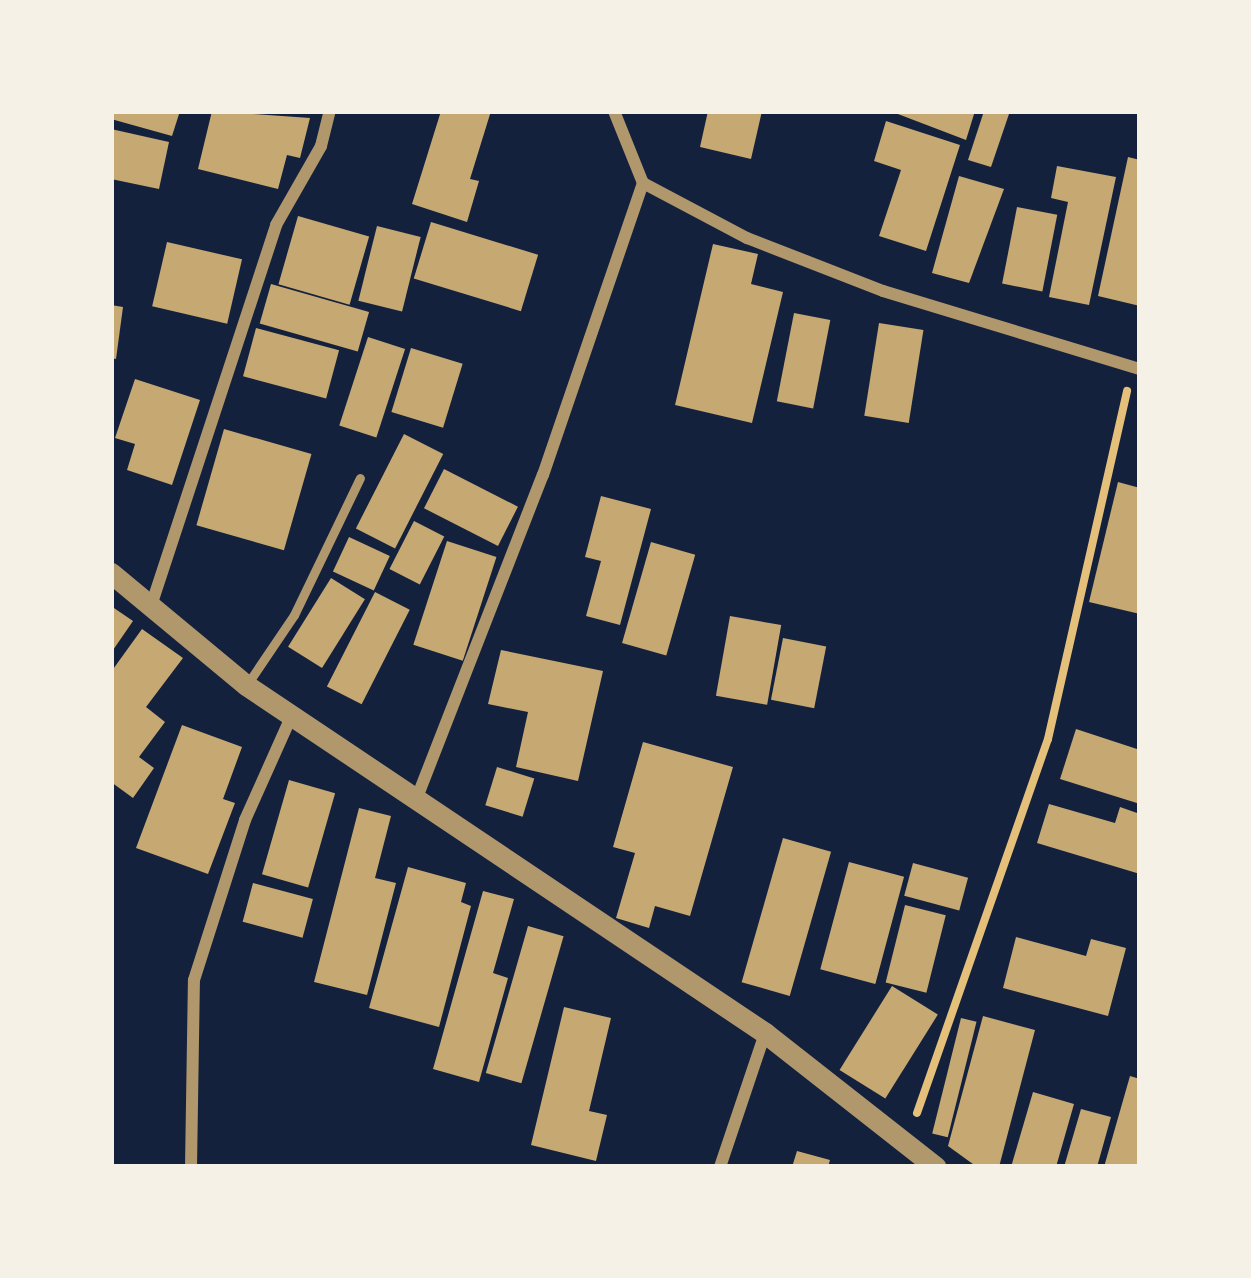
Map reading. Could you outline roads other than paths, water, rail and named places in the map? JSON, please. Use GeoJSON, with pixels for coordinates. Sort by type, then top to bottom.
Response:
{"type":"FeatureCollection","features":[{"type":"Feature","properties":{"kind":"street"},"geometry":{"type":"LineString","coordinates":[[150,609],[276,225],[321,146],[330,111]]}},
{"type":"Feature","properties":{"kind":"street"},"geometry":{"type":"LineString","coordinates":[[614,111],[643,183],[747,238],[884,291],[1137,368]]}},
{"type":"Feature","properties":{"kind":"street"},"geometry":{"type":"LineString","coordinates":[[418,796],[543,475],[643,183]]}},
{"type":"Feature","properties":{"kind":"street"},"geometry":{"type":"LineString","coordinates":[[111,572],[246,686],[418,796],[765,1033],[907,1138],[936,1167]]}},
{"type":"Feature","properties":{"kind":"street"},"geometry":{"type":"LineString","coordinates":[[191,1167],[194,980],[245,820],[292,715]]}},
{"type":"Feature","properties":{"kind":"street"},"geometry":{"type":"LineString","coordinates":[[720,1167],[765,1033]]}},
{"type":"Feature","properties":{"kind":"lane"},"geometry":{"type":"LineString","coordinates":[[246,686],[294,615],[360,478]]}}]}
